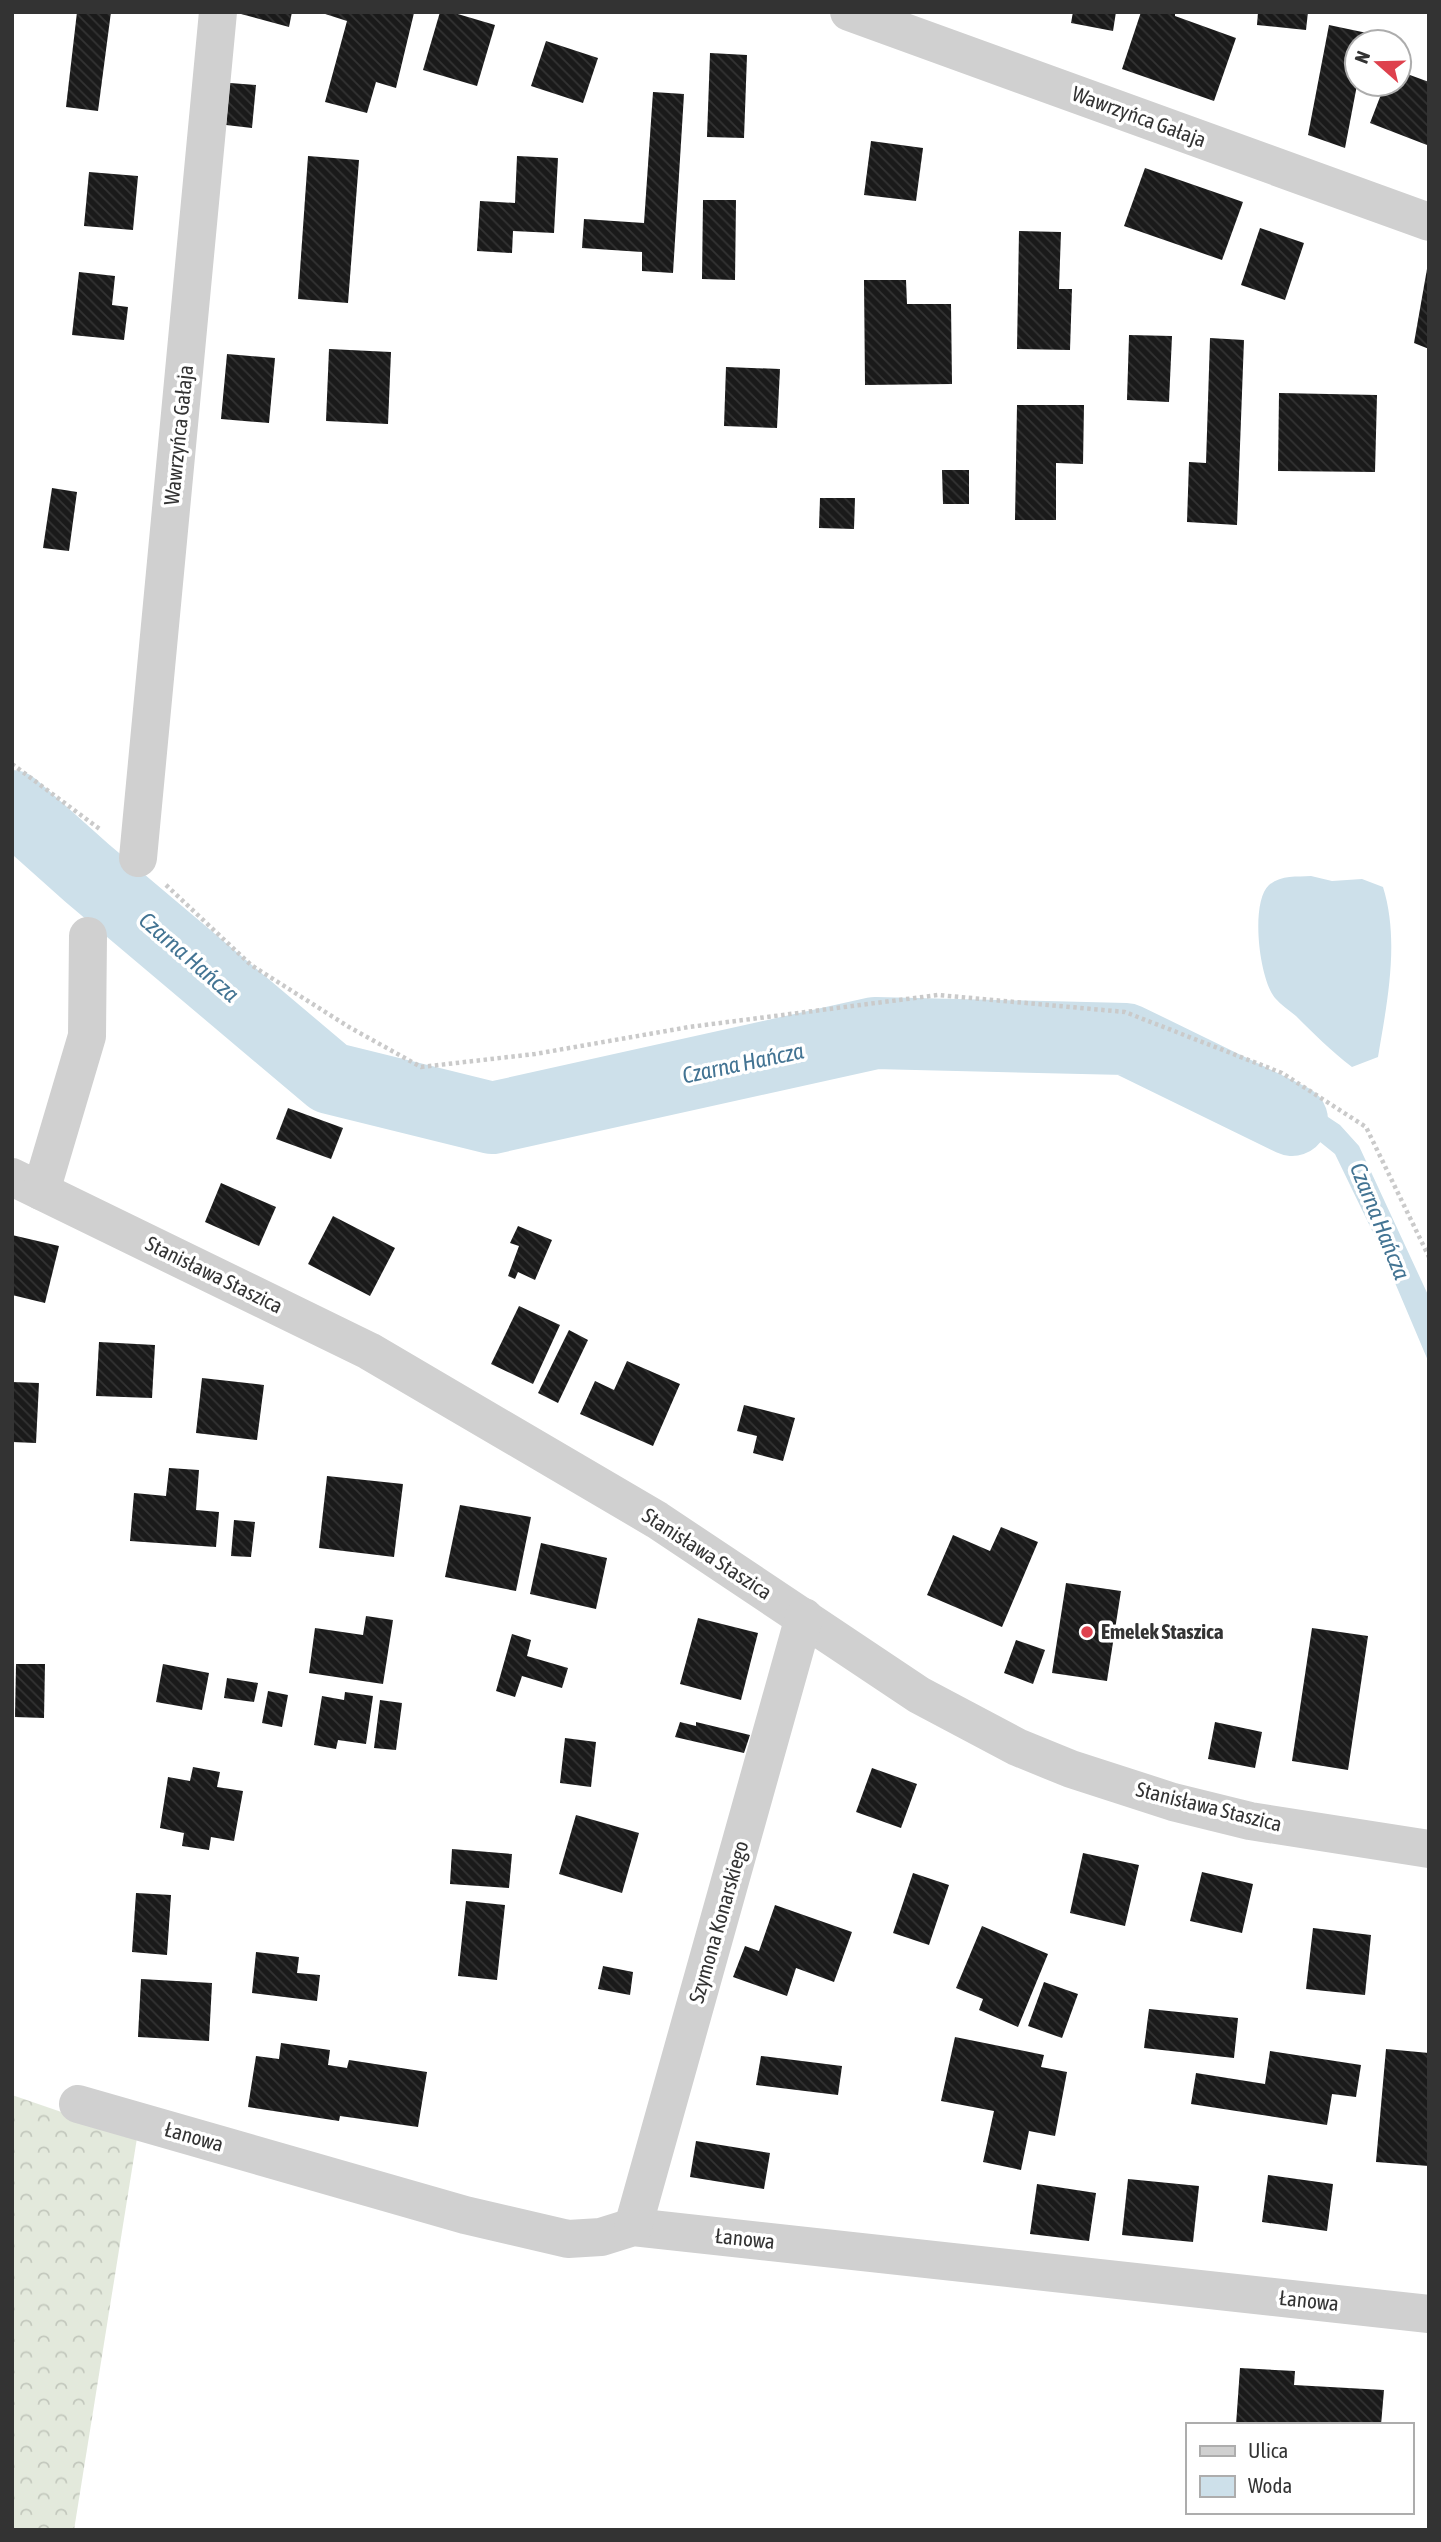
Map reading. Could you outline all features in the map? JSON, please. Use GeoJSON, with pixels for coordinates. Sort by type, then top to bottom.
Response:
{"type":"FeatureCollection","features":[{"type":"Feature","properties":{"kind":"street","name":"Wawrzyńca Gałaja"},"geometry":{"type":"LineString","coordinates":[[138,858],[218,12]]}},
{"type":"Feature","properties":{"kind":"street","name":"Wawrzyńca Gałaja"},"geometry":{"type":"LineString","coordinates":[[849,12],[1429,222]]}},
{"type":"Feature","properties":{"kind":"street"},"geometry":{"type":"LineString","coordinates":[[26,1184],[87,1036],[88,936]]}},
{"type":"Feature","properties":{"kind":"street","name":"Stanisława Staszica"},"geometry":{"type":"LineString","coordinates":[[26,1184],[369,1351],[657,1520],[919,1695],[1017,1747],[1072,1769],[1173,1802],[1250,1821],[1429,1849]]}},
{"type":"Feature","properties":{"kind":"street","name":"Szymona Konarskiego"},"geometry":{"type":"LineString","coordinates":[[633,2227],[804,1618]]}},
{"type":"Feature","properties":{"kind":"street","name":"Łanowa"},"geometry":{"type":"LineString","coordinates":[[78,2104],[465,2215],[568,2239],[601,2237],[633,2227],[1429,2314]]}},
{"type":"Feature","properties":{"kind":"path"},"geometry":{"type":"LineString","coordinates":[[12,764],[138,858],[251,965],[349,1027],[421,1068],[535,1054],[690,1027],[938,995],[1125,1012],[1282,1073],[1366,1127],[1429,1257]]}},
{"type":"Feature","properties":{"kind":"green space"},"geometry":{"type":"Polygon","coordinates":[[[12,2095],[137,2138],[74,2530],[12,2530],[12,2095]]]}},
{"type":"Feature","properties":{"kind":"water"},"geometry":{"type":"Polygon","coordinates":[[[1311,876],[1332,881],[1362,879],[1383,887],[1388,908],[1391,929],[1390,972],[1378,1057],[1352,1067],[1275,998],[1269,988],[1261,958],[1258,923],[1263,894],[1269,885],[1279,880],[1311,876]]]}},
{"type":"Feature","properties":{"kind":"water"},"geometry":{"type":"Polygon","coordinates":[[[1196,1055],[1241,1069],[1301,1099],[1340,1125],[1359,1146],[1429,1297],[1429,1363],[1379,1245],[1335,1154],[1304,1129],[1204,1083],[1196,1055]]]}},
{"type":"Feature","properties":{"kind":"building"},"geometry":{"type":"Polygon","coordinates":[[[77,12],[111,12],[98,111],[66,107],[77,12]]]}},
{"type":"Feature","properties":{"kind":"building"},"geometry":{"type":"Polygon","coordinates":[[[292,12],[289,27],[241,14],[292,12]]]}},
{"type":"Feature","properties":{"kind":"building"},"geometry":{"type":"Polygon","coordinates":[[[319,12],[414,13],[396,88],[376,82],[367,113],[325,102],[347,21],[319,12]]]}},
{"type":"Feature","properties":{"kind":"building"},"geometry":{"type":"Polygon","coordinates":[[[440,12],[451,12],[495,25],[477,86],[423,70],[440,12]]]}},
{"type":"Feature","properties":{"kind":"building"},"geometry":{"type":"Polygon","coordinates":[[[1073,12],[1116,12],[1113,31],[1071,23],[1073,12]]]}},
{"type":"Feature","properties":{"kind":"building"},"geometry":{"type":"Polygon","coordinates":[[[1141,12],[1175,12],[1175,16],[1236,38],[1214,101],[1122,69],[1141,12]]]}},
{"type":"Feature","properties":{"kind":"building"},"geometry":{"type":"Polygon","coordinates":[[[1258,12],[1308,12],[1306,30],[1257,25],[1258,12]]]}},
{"type":"Feature","properties":{"kind":"building"},"geometry":{"type":"Polygon","coordinates":[[[1329,25],[1343,28],[1343,98],[1355,98],[1345,148],[1308,135],[1329,25]]]}},
{"type":"Feature","properties":{"kind":"building"},"geometry":{"type":"Polygon","coordinates":[[[546,41],[598,58],[583,103],[531,86],[546,41]]]}},
{"type":"Feature","properties":{"kind":"building"},"geometry":{"type":"Polygon","coordinates":[[[710,53],[747,55],[744,138],[707,137],[710,53]]]}},
{"type":"Feature","properties":{"kind":"building"},"geometry":{"type":"Polygon","coordinates":[[[1413,76],[1429,82],[1427,145],[1370,123],[1380,98],[1413,98],[1413,76]]]}},
{"type":"Feature","properties":{"kind":"building"},"geometry":{"type":"Polygon","coordinates":[[[230,83],[256,85],[252,128],[226,125],[230,83]]]}},
{"type":"Feature","properties":{"kind":"building"},"geometry":{"type":"Polygon","coordinates":[[[653,92],[684,94],[673,273],[642,271],[642,252],[582,248],[584,219],[644,223],[653,92]]]}},
{"type":"Feature","properties":{"kind":"building"},"geometry":{"type":"Polygon","coordinates":[[[871,141],[923,148],[916,201],[864,195],[871,141]]]}},
{"type":"Feature","properties":{"kind":"building"},"geometry":{"type":"Polygon","coordinates":[[[308,156],[359,160],[348,303],[298,299],[308,156]]]}},
{"type":"Feature","properties":{"kind":"building"},"geometry":{"type":"Polygon","coordinates":[[[517,156],[558,158],[554,233],[513,231],[512,253],[477,251],[480,201],[515,203],[517,156]]]}},
{"type":"Feature","properties":{"kind":"building"},"geometry":{"type":"Polygon","coordinates":[[[1145,168],[1243,202],[1222,260],[1124,226],[1145,168]]]}},
{"type":"Feature","properties":{"kind":"building"},"geometry":{"type":"Polygon","coordinates":[[[89,172],[138,176],[133,230],[84,226],[89,172]]]}},
{"type":"Feature","properties":{"kind":"building"},"geometry":{"type":"Polygon","coordinates":[[[703,200],[736,200],[735,280],[702,279],[703,200]]]}},
{"type":"Feature","properties":{"kind":"building"},"geometry":{"type":"Polygon","coordinates":[[[1260,228],[1304,243],[1285,300],[1241,285],[1260,228]]]}},
{"type":"Feature","properties":{"kind":"building"},"geometry":{"type":"Polygon","coordinates":[[[1019,231],[1061,232],[1059,289],[1072,289],[1070,350],[1017,349],[1019,231]]]}},
{"type":"Feature","properties":{"kind":"building"},"geometry":{"type":"Polygon","coordinates":[[[1429,269],[1429,349],[1414,343],[1429,269]]]}},
{"type":"Feature","properties":{"kind":"building"},"geometry":{"type":"Polygon","coordinates":[[[79,272],[115,276],[112,305],[128,307],[124,340],[72,335],[79,272]]]}},
{"type":"Feature","properties":{"kind":"building"},"geometry":{"type":"Polygon","coordinates":[[[864,280],[906,280],[907,304],[951,304],[952,384],[865,385],[864,280]]]}},
{"type":"Feature","properties":{"kind":"building"},"geometry":{"type":"Polygon","coordinates":[[[1129,335],[1172,336],[1169,402],[1127,400],[1129,335]]]}},
{"type":"Feature","properties":{"kind":"building"},"geometry":{"type":"Polygon","coordinates":[[[1210,338],[1244,340],[1237,525],[1187,522],[1189,462],[1206,463],[1210,338]]]}},
{"type":"Feature","properties":{"kind":"building"},"geometry":{"type":"Polygon","coordinates":[[[329,349],[391,352],[388,424],[326,421],[329,349]]]}},
{"type":"Feature","properties":{"kind":"building"},"geometry":{"type":"Polygon","coordinates":[[[227,354],[275,358],[269,423],[221,419],[227,354]]]}},
{"type":"Feature","properties":{"kind":"building"},"geometry":{"type":"Polygon","coordinates":[[[726,367],[780,369],[777,428],[724,426],[726,367]]]}},
{"type":"Feature","properties":{"kind":"building"},"geometry":{"type":"Polygon","coordinates":[[[1279,393],[1377,395],[1375,472],[1278,471],[1279,393]]]}},
{"type":"Feature","properties":{"kind":"building"},"geometry":{"type":"Polygon","coordinates":[[[1017,405],[1084,405],[1083,464],[1056,463],[1056,520],[1015,520],[1017,405]]]}},
{"type":"Feature","properties":{"kind":"building"},"geometry":{"type":"Polygon","coordinates":[[[942,470],[969,470],[969,504],[943,504],[942,470]]]}},
{"type":"Feature","properties":{"kind":"building"},"geometry":{"type":"Polygon","coordinates":[[[52,488],[77,492],[69,551],[43,548],[52,488]]]}},
{"type":"Feature","properties":{"kind":"building"},"geometry":{"type":"Polygon","coordinates":[[[820,498],[855,498],[854,529],[819,528],[820,498]]]}},
{"type":"Feature","properties":{"kind":"building"},"geometry":{"type":"Polygon","coordinates":[[[288,1108],[343,1128],[331,1159],[276,1139],[288,1108]]]}},
{"type":"Feature","properties":{"kind":"building"},"geometry":{"type":"Polygon","coordinates":[[[221,1183],[276,1207],[259,1246],[205,1222],[221,1183]]]}},
{"type":"Feature","properties":{"kind":"building"},"geometry":{"type":"Polygon","coordinates":[[[333,1216],[395,1248],[370,1296],[308,1264],[333,1216]]]}},
{"type":"Feature","properties":{"kind":"building"},"geometry":{"type":"Polygon","coordinates":[[[518,1226],[552,1240],[535,1280],[518,1272],[515,1279],[508,1276],[519,1246],[510,1243],[518,1226]]]}},
{"type":"Feature","properties":{"kind":"building"},"geometry":{"type":"Polygon","coordinates":[[[12,1235],[59,1246],[45,1303],[12,1295],[12,1235]]]}},
{"type":"Feature","properties":{"kind":"building"},"geometry":{"type":"Polygon","coordinates":[[[519,1306],[560,1325],[533,1384],[491,1364],[519,1306]]]}},
{"type":"Feature","properties":{"kind":"building"},"geometry":{"type":"Polygon","coordinates":[[[569,1330],[588,1340],[558,1403],[538,1393],[569,1330]]]}},
{"type":"Feature","properties":{"kind":"building"},"geometry":{"type":"Polygon","coordinates":[[[99,1342],[155,1345],[152,1398],[96,1396],[99,1342]]]}},
{"type":"Feature","properties":{"kind":"building"},"geometry":{"type":"Polygon","coordinates":[[[627,1361],[680,1384],[653,1446],[580,1414],[595,1381],[614,1390],[627,1361]]]}},
{"type":"Feature","properties":{"kind":"building"},"geometry":{"type":"Polygon","coordinates":[[[202,1378],[264,1385],[257,1440],[196,1433],[202,1378]]]}},
{"type":"Feature","properties":{"kind":"building"},"geometry":{"type":"Polygon","coordinates":[[[12,1382],[39,1383],[36,1443],[12,1442],[12,1382]]]}},
{"type":"Feature","properties":{"kind":"building"},"geometry":{"type":"Polygon","coordinates":[[[744,1405],[795,1418],[783,1461],[753,1453],[757,1436],[737,1431],[744,1405]]]}},
{"type":"Feature","properties":{"kind":"building"},"geometry":{"type":"Polygon","coordinates":[[[169,1468],[199,1470],[196,1510],[219,1512],[216,1547],[130,1541],[134,1493],[166,1496],[169,1468]]]}},
{"type":"Feature","properties":{"kind":"building"},"geometry":{"type":"Polygon","coordinates":[[[327,1476],[403,1484],[394,1557],[319,1548],[327,1476]]]}},
{"type":"Feature","properties":{"kind":"building"},"geometry":{"type":"Polygon","coordinates":[[[460,1505],[531,1517],[516,1591],[445,1577],[460,1505]]]}},
{"type":"Feature","properties":{"kind":"building"},"geometry":{"type":"Polygon","coordinates":[[[234,1520],[255,1522],[251,1557],[231,1556],[234,1520]]]}},
{"type":"Feature","properties":{"kind":"building"},"geometry":{"type":"Polygon","coordinates":[[[1001,1527],[1038,1542],[1002,1627],[927,1595],[953,1535],[990,1551],[1001,1527]]]}},
{"type":"Feature","properties":{"kind":"building"},"geometry":{"type":"Polygon","coordinates":[[[541,1543],[607,1558],[596,1609],[530,1594],[541,1543]]]}},
{"type":"Feature","properties":{"kind":"building"},"geometry":{"type":"Polygon","coordinates":[[[1066,1583],[1121,1591],[1107,1681],[1052,1673],[1066,1583]]]}},
{"type":"Feature","properties":{"kind":"building"},"geometry":{"type":"Polygon","coordinates":[[[366,1616],[393,1620],[383,1684],[309,1673],[315,1628],[363,1635],[366,1616]]]}},
{"type":"Feature","properties":{"kind":"building"},"geometry":{"type":"Polygon","coordinates":[[[698,1618],[758,1633],[741,1700],[680,1684],[698,1618]]]}},
{"type":"Feature","properties":{"kind":"building"},"geometry":{"type":"Polygon","coordinates":[[[1312,1628],[1368,1636],[1348,1770],[1292,1761],[1312,1628]]]}},
{"type":"Feature","properties":{"kind":"building"},"geometry":{"type":"Polygon","coordinates":[[[512,1634],[531,1640],[527,1656],[568,1668],[562,1688],[522,1676],[515,1697],[496,1691],[512,1634]]]}},
{"type":"Feature","properties":{"kind":"building"},"geometry":{"type":"Polygon","coordinates":[[[1016,1640],[1045,1650],[1033,1684],[1004,1673],[1016,1640]]]}},
{"type":"Feature","properties":{"kind":"building"},"geometry":{"type":"Polygon","coordinates":[[[16,1664],[45,1664],[44,1718],[15,1717],[16,1664]]]}},
{"type":"Feature","properties":{"kind":"building"},"geometry":{"type":"Polygon","coordinates":[[[163,1664],[209,1673],[202,1710],[156,1702],[163,1664]]]}},
{"type":"Feature","properties":{"kind":"building"},"geometry":{"type":"Polygon","coordinates":[[[227,1678],[258,1683],[254,1702],[224,1698],[227,1678]]]}},
{"type":"Feature","properties":{"kind":"building"},"geometry":{"type":"Polygon","coordinates":[[[268,1691],[288,1695],[282,1727],[262,1723],[268,1691]]]}},
{"type":"Feature","properties":{"kind":"building"},"geometry":{"type":"Polygon","coordinates":[[[345,1692],[373,1696],[366,1744],[338,1740],[336,1749],[314,1745],[322,1696],[344,1700],[345,1692]]]}},
{"type":"Feature","properties":{"kind":"building"},"geometry":{"type":"Polygon","coordinates":[[[380,1700],[402,1703],[396,1750],[374,1748],[380,1700]]]}},
{"type":"Feature","properties":{"kind":"building"},"geometry":{"type":"Polygon","coordinates":[[[680,1722],[696,1726],[696,1722],[750,1735],[744,1753],[675,1737],[680,1722]]]}},
{"type":"Feature","properties":{"kind":"building"},"geometry":{"type":"Polygon","coordinates":[[[1215,1722],[1262,1732],[1255,1768],[1208,1759],[1215,1722]]]}},
{"type":"Feature","properties":{"kind":"building"},"geometry":{"type":"Polygon","coordinates":[[[565,1738],[596,1742],[591,1787],[560,1783],[565,1738]]]}},
{"type":"Feature","properties":{"kind":"building"},"geometry":{"type":"Polygon","coordinates":[[[193,1767],[220,1772],[217,1787],[243,1791],[234,1841],[211,1837],[209,1850],[182,1846],[184,1833],[160,1828],[168,1777],[190,1781],[193,1767]]]}},
{"type":"Feature","properties":{"kind":"building"},"geometry":{"type":"Polygon","coordinates":[[[872,1768],[917,1784],[901,1828],[856,1812],[872,1768]]]}},
{"type":"Feature","properties":{"kind":"building"},"geometry":{"type":"Polygon","coordinates":[[[576,1815],[639,1833],[622,1893],[559,1874],[576,1815]]]}},
{"type":"Feature","properties":{"kind":"building"},"geometry":{"type":"Polygon","coordinates":[[[452,1849],[512,1854],[509,1888],[450,1884],[452,1849]]]}},
{"type":"Feature","properties":{"kind":"building"},"geometry":{"type":"Polygon","coordinates":[[[1083,1853],[1139,1865],[1125,1926],[1070,1913],[1083,1853]]]}},
{"type":"Feature","properties":{"kind":"building"},"geometry":{"type":"Polygon","coordinates":[[[1202,1872],[1253,1884],[1242,1933],[1190,1921],[1202,1872]]]}},
{"type":"Feature","properties":{"kind":"building"},"geometry":{"type":"Polygon","coordinates":[[[913,1873],[949,1885],[929,1945],[893,1933],[913,1873]]]}},
{"type":"Feature","properties":{"kind":"building"},"geometry":{"type":"Polygon","coordinates":[[[136,1893],[171,1895],[167,1955],[132,1952],[136,1893]]]}},
{"type":"Feature","properties":{"kind":"building"},"geometry":{"type":"Polygon","coordinates":[[[466,1901],[505,1905],[497,1980],[458,1976],[466,1901]]]}},
{"type":"Feature","properties":{"kind":"building"},"geometry":{"type":"Polygon","coordinates":[[[775,1905],[852,1932],[834,1982],[796,1968],[787,1996],[733,1977],[745,1946],[759,1951],[775,1905]]]}},
{"type":"Feature","properties":{"kind":"building"},"geometry":{"type":"Polygon","coordinates":[[[982,1926],[1048,1954],[1018,2027],[979,2010],[983,1999],[956,1988],[982,1926]]]}},
{"type":"Feature","properties":{"kind":"building"},"geometry":{"type":"Polygon","coordinates":[[[1313,1928],[1371,1935],[1365,1995],[1306,1989],[1313,1928]]]}},
{"type":"Feature","properties":{"kind":"building"},"geometry":{"type":"Polygon","coordinates":[[[256,1952],[299,1957],[297,1973],[320,1975],[317,2001],[252,1993],[256,1952]]]}},
{"type":"Feature","properties":{"kind":"building"},"geometry":{"type":"Polygon","coordinates":[[[603,1966],[633,1972],[630,1995],[598,1989],[603,1966]]]}},
{"type":"Feature","properties":{"kind":"building"},"geometry":{"type":"Polygon","coordinates":[[[141,1979],[212,1983],[209,2041],[138,2037],[141,1979]]]}},
{"type":"Feature","properties":{"kind":"building"},"geometry":{"type":"Polygon","coordinates":[[[1044,1982],[1078,1994],[1062,2038],[1028,2026],[1044,1982]]]}},
{"type":"Feature","properties":{"kind":"building"},"geometry":{"type":"Polygon","coordinates":[[[1149,2009],[1238,2018],[1234,2058],[1144,2048],[1149,2009]]]}},
{"type":"Feature","properties":{"kind":"building"},"geometry":{"type":"Polygon","coordinates":[[[955,2037],[1044,2055],[1041,2067],[1067,2072],[1055,2136],[1029,2131],[1021,2170],[983,2162],[994,2111],[941,2101],[955,2037]]]}},
{"type":"Feature","properties":{"kind":"building"},"geometry":{"type":"Polygon","coordinates":[[[281,2043],[330,2050],[328,2065],[347,2068],[349,2060],[427,2072],[418,2127],[340,2116],[339,2121],[248,2107],[256,2056],[279,2059],[281,2043]]]}},
{"type":"Feature","properties":{"kind":"building"},"geometry":{"type":"Polygon","coordinates":[[[1386,2049],[1429,2053],[1429,2166],[1376,2162],[1386,2049]]]}},
{"type":"Feature","properties":{"kind":"building"},"geometry":{"type":"Polygon","coordinates":[[[1270,2051],[1361,2065],[1356,2097],[1332,2094],[1327,2125],[1191,2104],[1196,2073],[1265,2084],[1270,2051]]]}},
{"type":"Feature","properties":{"kind":"building"},"geometry":{"type":"Polygon","coordinates":[[[761,2056],[842,2066],[838,2095],[756,2085],[761,2056]]]}},
{"type":"Feature","properties":{"kind":"building"},"geometry":{"type":"Polygon","coordinates":[[[696,2141],[770,2153],[764,2189],[690,2177],[696,2141]]]}},
{"type":"Feature","properties":{"kind":"building"},"geometry":{"type":"Polygon","coordinates":[[[1268,2175],[1333,2184],[1327,2231],[1262,2222],[1268,2175]]]}},
{"type":"Feature","properties":{"kind":"building"},"geometry":{"type":"Polygon","coordinates":[[[1128,2179],[1199,2186],[1193,2242],[1122,2235],[1128,2179]]]}},
{"type":"Feature","properties":{"kind":"building"},"geometry":{"type":"Polygon","coordinates":[[[1037,2184],[1096,2193],[1089,2241],[1030,2234],[1037,2184]]]}},
{"type":"Feature","properties":{"kind":"building"},"geometry":{"type":"Polygon","coordinates":[[[1240,2368],[1295,2371],[1294,2385],[1384,2390],[1381,2423],[1236,2423],[1240,2368]]]}},
{"type":"Feature","properties":{"kind":"waterway","name":"Czarna Hańcza"},"geometry":{"type":"LineString","coordinates":[[12,806],[87,873],[330,1078],[492,1118],[875,1033],[1126,1039],[1292,1120]]}},
{"type":"Feature","properties":{"kind":"place","name":"Emelek Staszica"},"geometry":{"type":"Point","coordinates":[1087,1632]}}]}
